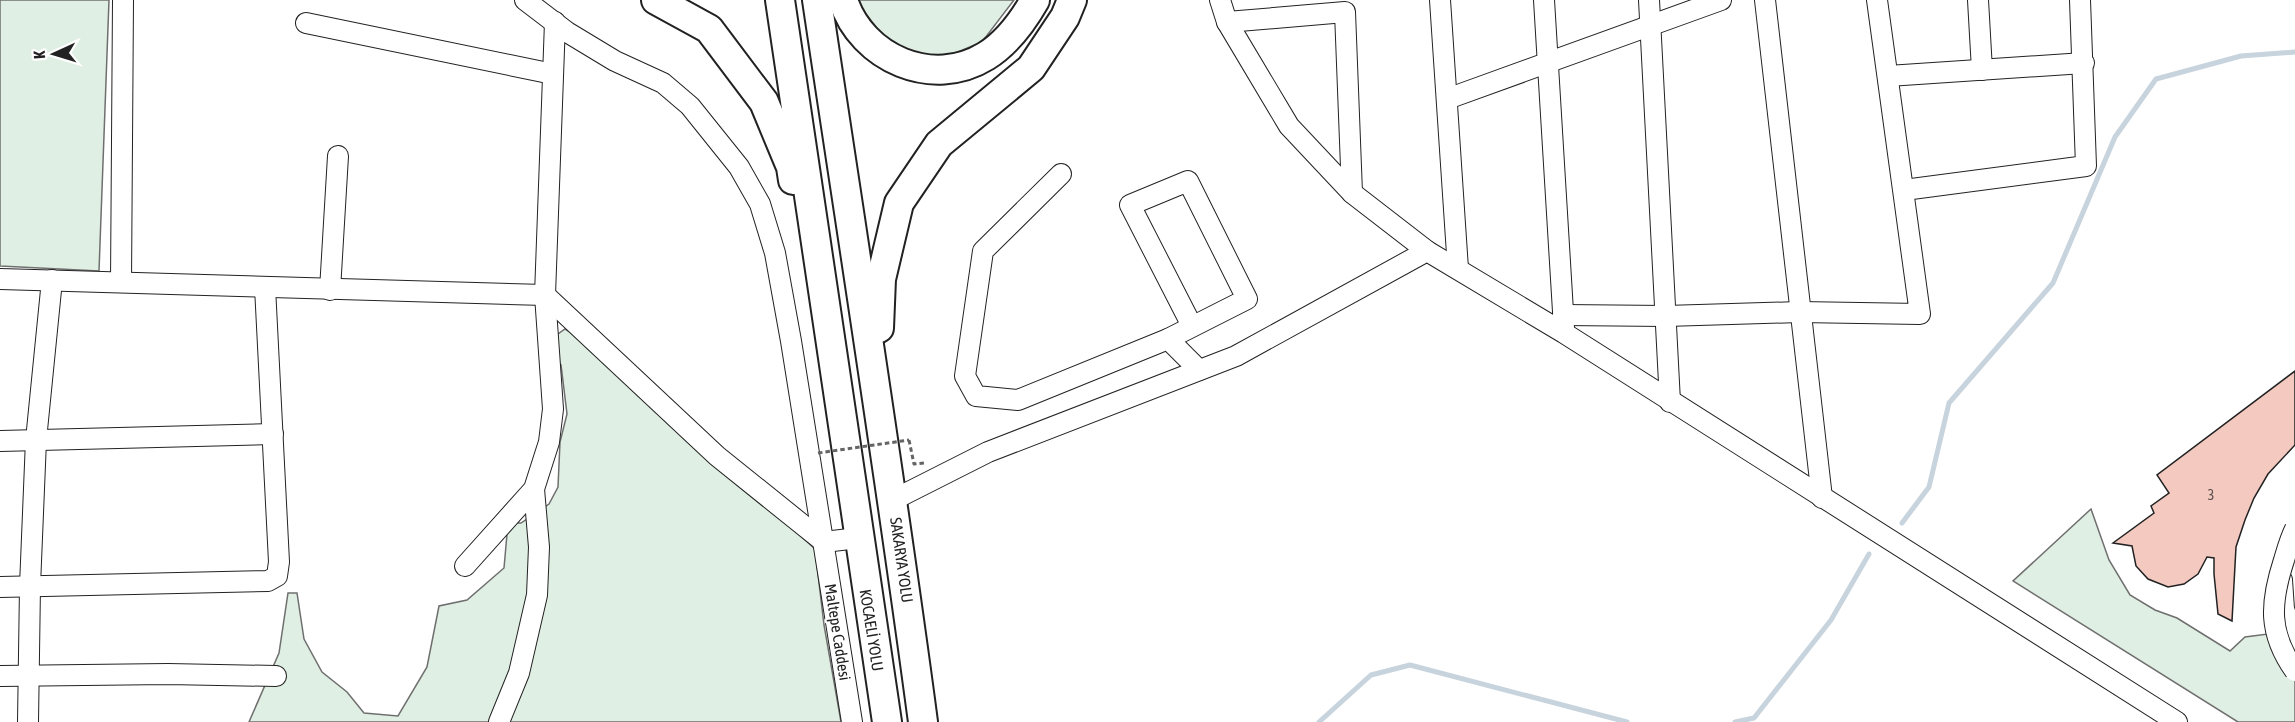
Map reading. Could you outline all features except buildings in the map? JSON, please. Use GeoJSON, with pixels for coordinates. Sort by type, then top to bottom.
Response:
{"type":"FeatureCollection","features":[{"type":"Feature","properties":{"kind":"highway"},"geometry":{"type":"LineString","coordinates":[[656,0],[709,29],[764,102],[791,167],[858,538]]}},
{"type":"Feature","properties":{"kind":"highway"},"geometry":{"type":"LineString","coordinates":[[780,0],[858,538]]}},
{"type":"Feature","properties":{"kind":"highway"},"geometry":{"type":"LineString","coordinates":[[817,0],[876,399]]}},
{"type":"Feature","properties":{"kind":"highway"},"geometry":{"type":"LineString","coordinates":[[843,0],[855,24],[868,41],[903,65],[925,70],[968,65],[987,56],[1017,27],[1035,0]]}},
{"type":"Feature","properties":{"kind":"highway"},"geometry":{"type":"LineString","coordinates":[[876,399],[881,279],[899,202],[939,144],[1031,68],[1065,17],[1072,0]]}},
{"type":"Feature","properties":{"kind":"highway","name":"SAKARYA YOLU"},"geometry":{"type":"LineString","coordinates":[[876,399],[893,500],[923,722]]}},
{"type":"Feature","properties":{"kind":"highway","name":"KOCAELİ YOLU"},"geometry":{"type":"LineString","coordinates":[[858,538],[886,722]]}},
{"type":"Feature","properties":{"kind":"street"},"geometry":{"type":"LineString","coordinates":[[121,282],[123,0]]}},
{"type":"Feature","properties":{"kind":"street","name":"Maltepe Caddesi"},"geometry":{"type":"LineString","coordinates":[[525,0],[615,61],[663,83],[690,106],[739,167],[760,204],[779,275],[852,722]]}},
{"type":"Feature","properties":{"kind":"street"},"geometry":{"type":"LineString","coordinates":[[1221,0],[1227,22],[1289,126],[1352,193],[1427,251],[1563,324],[1670,402],[2177,722]]}},
{"type":"Feature","properties":{"kind":"street"},"geometry":{"type":"LineString","coordinates":[[1440,0],[1458,268]]}},
{"type":"Feature","properties":{"kind":"street"},"geometry":{"type":"LineString","coordinates":[[1544,0],[1563,324]]}},
{"type":"Feature","properties":{"kind":"street"},"geometry":{"type":"LineString","coordinates":[[1649,0],[1670,402]]}},
{"type":"Feature","properties":{"kind":"street"},"geometry":{"type":"LineString","coordinates":[[1447,99],[1721,0]]}},
{"type":"Feature","properties":{"kind":"street"},"geometry":{"type":"LineString","coordinates":[[1765,0],[1822,498]]}},
{"type":"Feature","properties":{"kind":"street"},"geometry":{"type":"LineString","coordinates":[[1563,324],[1666,315],[1799,312],[1920,314],[1877,0]]}},
{"type":"Feature","properties":{"kind":"street"},"geometry":{"type":"LineString","coordinates":[[1978,0],[1982,70]]}},
{"type":"Feature","properties":{"kind":"street"},"geometry":{"type":"LineString","coordinates":[[1904,190],[2086,166],[2080,0]]}},
{"type":"Feature","properties":{"kind":"street"},"geometry":{"type":"LineString","coordinates":[[1227,22],[1344,12],[1352,193]]}},
{"type":"Feature","properties":{"kind":"street"},"geometry":{"type":"LineString","coordinates":[[500,722],[519,673],[537,595],[539,547],[534,489],[549,442],[553,409],[545,295],[555,22]]}},
{"type":"Feature","properties":{"kind":"street"},"geometry":{"type":"LineString","coordinates":[[306,23],[553,74]]}},
{"type":"Feature","properties":{"kind":"street"},"geometry":{"type":"LineString","coordinates":[[1888,76],[2084,63]]}},
{"type":"Feature","properties":{"kind":"street"},"geometry":{"type":"LineString","coordinates":[[330,290],[338,156]]}},
{"type":"Feature","properties":{"kind":"street"},"geometry":{"type":"LineString","coordinates":[[1061,174],[983,250],[965,376],[976,396],[1017,400],[1168,339],[1247,298],[1188,181],[1130,205],[1192,326]]}},
{"type":"Feature","properties":{"kind":"street"},"geometry":{"type":"LineString","coordinates":[[893,500],[988,452],[1236,356],[1427,251]]}},
{"type":"Feature","properties":{"kind":"street"},"geometry":{"type":"LineString","coordinates":[[0,279],[545,295],[717,456],[824,542],[858,538]]}},
{"type":"Feature","properties":{"kind":"street"},"geometry":{"type":"LineString","coordinates":[[28,722],[30,586],[36,440],[52,280]]}},
{"type":"Feature","properties":{"kind":"street"},"geometry":{"type":"LineString","coordinates":[[0,587],[268,581],[277,576],[279,562],[265,287]]}},
{"type":"Feature","properties":{"kind":"street"},"geometry":{"type":"LineString","coordinates":[[1168,339],[1199,370]]}},
{"type":"Feature","properties":{"kind":"street"},"geometry":{"type":"LineString","coordinates":[[0,441],[273,434]]}},
{"type":"Feature","properties":{"kind":"street"},"geometry":{"type":"LineString","coordinates":[[465,566],[534,489]]}},
{"type":"Feature","properties":{"kind":"street"},"geometry":{"type":"LineString","coordinates":[[2295,522],[2283,562],[2282,586],[2284,609],[2295,641]]}},
{"type":"Feature","properties":{"kind":"street"},"geometry":{"type":"LineString","coordinates":[[2295,529],[2273,596],[2273,620],[2280,645],[2295,671]]}},
{"type":"Feature","properties":{"kind":"street"},"geometry":{"type":"LineString","coordinates":[[0,676],[168,674],[276,676]]}},
{"type":"Feature","properties":{"kind":"path"},"geometry":{"type":"LineString","coordinates":[[818,453],[909,441],[914,464],[916,463]]}},
{"type":"Feature","properties":{"kind":"green space"},"geometry":{"type":"Polygon","coordinates":[[[0,0],[109,0],[99,271],[0,266],[0,0]]]}},
{"type":"Feature","properties":{"kind":"green space"},"geometry":{"type":"Polygon","coordinates":[[[855,0],[1014,0],[982,42],[936,61],[890,45],[855,0]]]}},
{"type":"Feature","properties":{"kind":"green space"},"geometry":{"type":"Polygon","coordinates":[[[565,329],[582,339],[815,549],[824,625],[841,722],[249,722],[279,653],[288,593],[297,593],[304,639],[322,672],[347,692],[364,713],[398,716],[427,667],[439,606],[467,600],[504,568],[508,523],[521,523],[549,504],[558,487],[560,442],[567,414],[561,365],[553,358],[551,339],[565,329]]]}},
{"type":"Feature","properties":{"kind":"green space"},"geometry":{"type":"Polygon","coordinates":[[[2091,509],[2109,560],[2130,595],[2155,610],[2177,618],[2230,651],[2245,637],[2268,634],[2295,680],[2295,722],[2238,722],[2013,581],[2091,509]]]}},
{"type":"Feature","properties":{"kind":"waterway"},"geometry":{"type":"LineString","coordinates":[[1902,523],[1929,487],[1949,403],[2053,283],[2115,137],[2156,79],[2241,56],[2295,52]]}},
{"type":"Feature","properties":{"kind":"waterway"},"geometry":{"type":"LineString","coordinates":[[1735,722],[1754,718],[1831,620],[1869,554]]}},
{"type":"Feature","properties":{"kind":"waterway"},"geometry":{"type":"LineString","coordinates":[[1319,722],[1371,675],[1410,665],[1627,722]]}}]}
